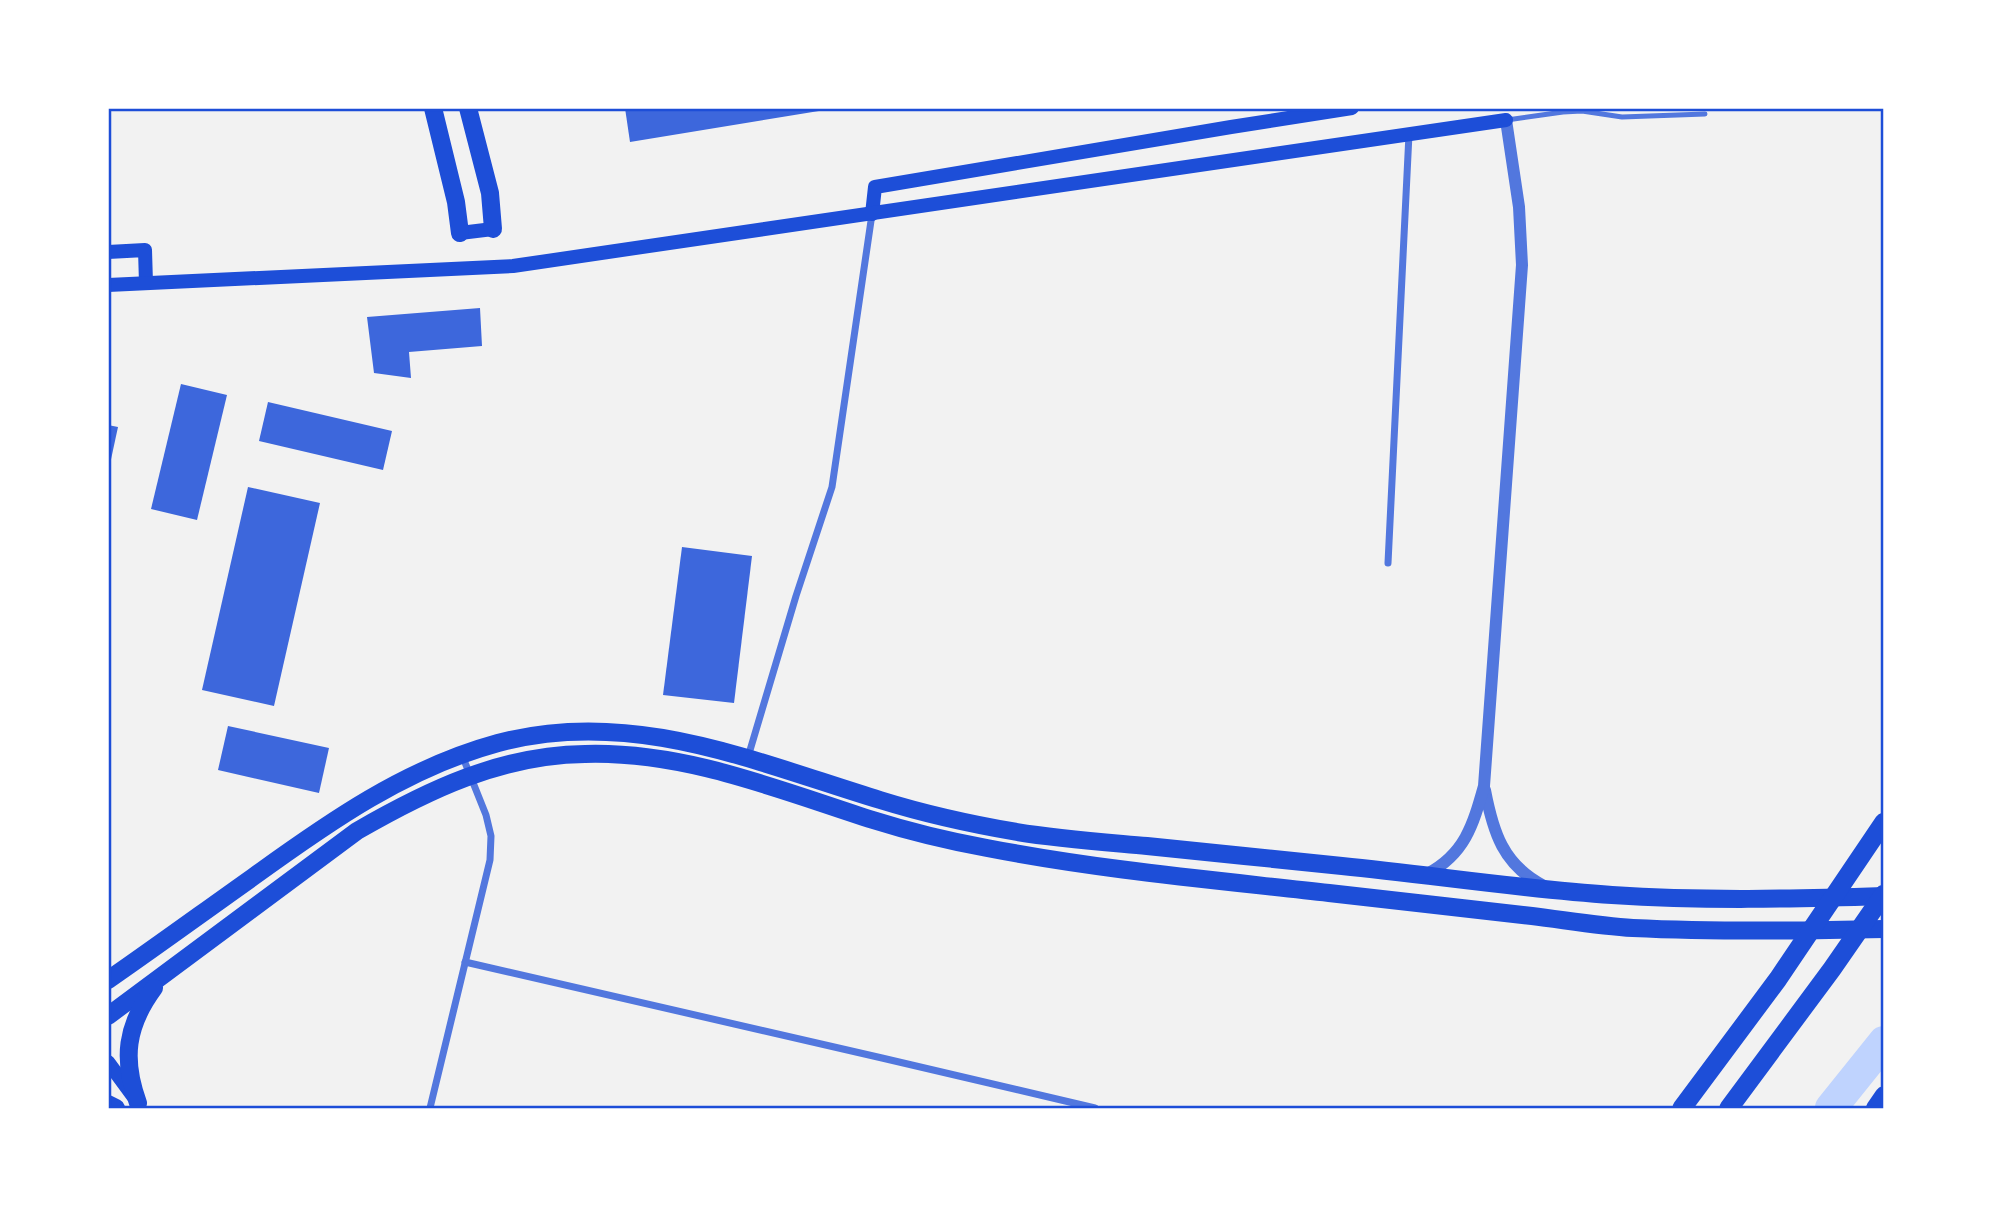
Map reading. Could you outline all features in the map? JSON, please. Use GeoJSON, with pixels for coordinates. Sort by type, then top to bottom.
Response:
{"type":"FeatureCollection","features":[{"type":"Feature","properties":{"kind":"highway"},"geometry":{"type":"LineString","coordinates":[[1682,1108],[1778,979],[1884,822]]}},
{"type":"Feature","properties":{"kind":"highway"},"geometry":{"type":"LineString","coordinates":[[1729,1108],[1884,895]]}},
{"type":"Feature","properties":{"kind":"main road"},"geometry":{"type":"LineString","coordinates":[[433,108],[456,202],[460,233],[493,229],[490,193],[468,108]]}},
{"type":"Feature","properties":{"kind":"main road"},"geometry":{"type":"LineString","coordinates":[[872,214],[875,187],[1352,108]]}},
{"type":"Feature","properties":{"kind":"main road"},"geometry":{"type":"LineString","coordinates":[[108,285],[503,267],[1219,163],[1409,133],[1504,112]]}},
{"type":"Feature","properties":{"kind":"main road"},"geometry":{"type":"LineString","coordinates":[[108,252],[145,250],[146,283]]}},
{"type":"Feature","properties":{"kind":"main road"},"geometry":{"type":"LineString","coordinates":[[108,980],[346,812],[389,786],[498,743],[579,730],[619,731],[655,736],[748,757],[924,813],[1020,833],[1614,895],[1762,900],[1884,895]]}},
{"type":"Feature","properties":{"kind":"main road"},"geometry":{"type":"LineString","coordinates":[[108,1016],[357,831],[400,806],[505,764],[568,755],[619,754],[693,765],[773,787],[911,831],[1055,861],[1630,928],[1763,932],[1884,929]]}},
{"type":"Feature","properties":{"kind":"main road"},"geometry":{"type":"LineString","coordinates":[[1657,928],[1659,897]]}},
{"type":"Feature","properties":{"kind":"main road"},"geometry":{"type":"LineString","coordinates":[[140,1106],[128,1072],[129,1041],[142,1007],[165,974]]}},
{"type":"Feature","properties":{"kind":"main road"},"geometry":{"type":"LineString","coordinates":[[108,1062],[140,1106]]}},
{"type":"Feature","properties":{"kind":"main road"},"geometry":{"type":"LineString","coordinates":[[108,1093],[118,1108]]}},
{"type":"Feature","properties":{"kind":"main road"},"geometry":{"type":"LineString","coordinates":[[1875,1108],[1884,1095]]}},
{"type":"Feature","properties":{"kind":"main road"},"geometry":{"type":"LineString","coordinates":[[108,1104],[118,1108]]}},
{"type":"Feature","properties":{"kind":"street"},"geometry":{"type":"LineString","coordinates":[[1427,874],[1447,862],[1463,843],[1476,816],[1484,786],[1522,265],[1518,207],[1504,112]]}},
{"type":"Feature","properties":{"kind":"street"},"geometry":{"type":"LineString","coordinates":[[1388,563],[1409,133]]}},
{"type":"Feature","properties":{"kind":"street"},"geometry":{"type":"LineString","coordinates":[[748,757],[832,487],[872,214]]}},
{"type":"Feature","properties":{"kind":"street"},"geometry":{"type":"LineString","coordinates":[[430,1108],[490,860],[491,835],[486,815],[462,755]]}},
{"type":"Feature","properties":{"kind":"street"},"geometry":{"type":"LineString","coordinates":[[1484,786],[1491,822],[1498,840],[1518,867],[1548,889]]}},
{"type":"Feature","properties":{"kind":"street"},"geometry":{"type":"LineString","coordinates":[[466,962],[1095,1108]]}},
{"type":"Feature","properties":{"kind":"lane"},"geometry":{"type":"LineString","coordinates":[[1504,112],[1582,111],[1622,117],[1705,114]]}},
{"type":"Feature","properties":{"kind":"building"},"geometry":{"type":"Polygon","coordinates":[[[625,108],[825,108],[825,110],[630,142],[625,108]]]}},
{"type":"Feature","properties":{"kind":"building"},"geometry":{"type":"Polygon","coordinates":[[[480,308],[482,346],[409,352],[411,378],[374,373],[367,317],[480,308]]]}},
{"type":"Feature","properties":{"kind":"building"},"geometry":{"type":"Polygon","coordinates":[[[181,384],[227,395],[197,520],[151,509],[181,384]]]}},
{"type":"Feature","properties":{"kind":"building"},"geometry":{"type":"Polygon","coordinates":[[[268,402],[392,431],[383,470],[259,441],[268,402]]]}},
{"type":"Feature","properties":{"kind":"building"},"geometry":{"type":"Polygon","coordinates":[[[108,425],[118,427],[110,464],[108,464],[108,425]]]}},
{"type":"Feature","properties":{"kind":"building"},"geometry":{"type":"Polygon","coordinates":[[[248,487],[320,503],[274,706],[202,690],[248,487]]]}},
{"type":"Feature","properties":{"kind":"building"},"geometry":{"type":"Polygon","coordinates":[[[682,547],[752,556],[734,703],[663,695],[682,547]]]}},
{"type":"Feature","properties":{"kind":"building"},"geometry":{"type":"Polygon","coordinates":[[[228,726],[329,748],[319,793],[218,770],[228,726]]]}},
{"type":"Feature","properties":{"kind":"waterway"},"geometry":{"type":"LineString","coordinates":[[1831,1108],[1884,1042]]}}]}
